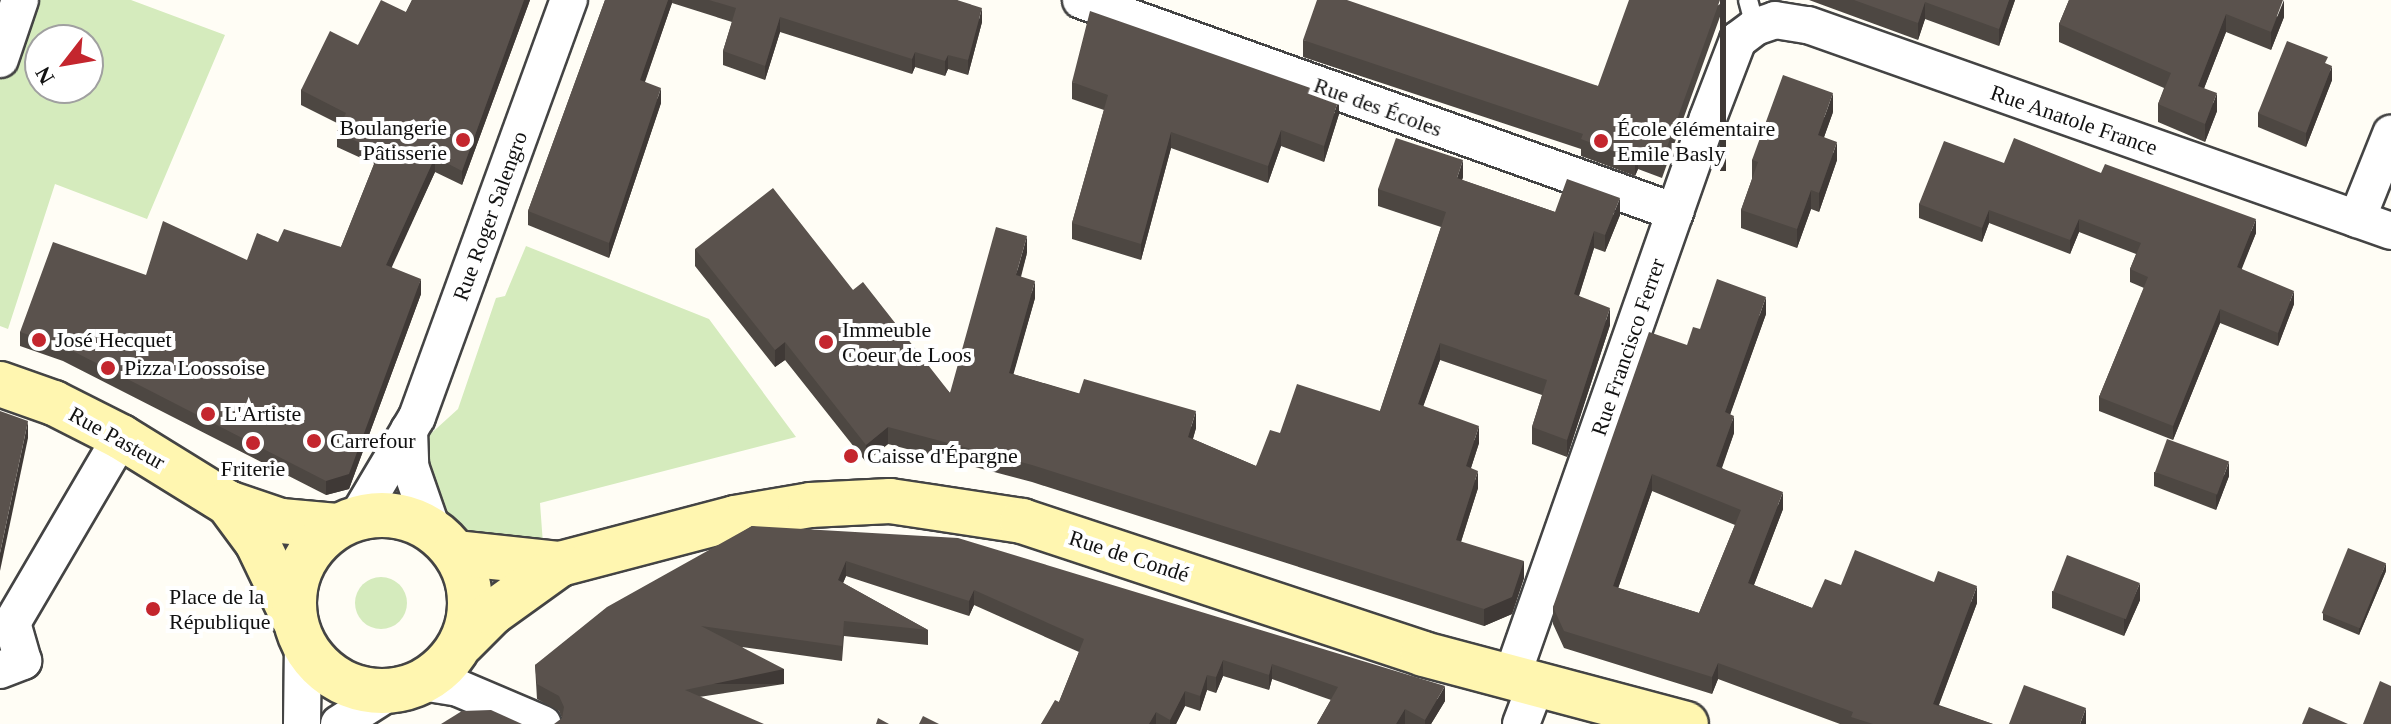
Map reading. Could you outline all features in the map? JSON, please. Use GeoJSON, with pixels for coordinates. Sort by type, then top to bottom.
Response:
{"type":"FeatureCollection","features":[{"type":"Feature","properties":{"kind":"main road","name":"Rue Pasteur"},"geometry":{"type":"LineString","coordinates":[[0,384],[54,403],[116,448],[228,503],[281,521],[347,522]]}},
{"type":"Feature","properties":{"kind":"main road","name":"Rue de Condé"},"geometry":{"type":"LineString","coordinates":[[560,564],[735,518],[810,505],[890,501],[1022,521],[1423,654],[1686,724]]}},
{"type":"Feature","properties":{"kind":"main road","name":"Rue Pasteur"},"geometry":{"type":"LineString","coordinates":[[228,503],[276,577],[300,636]]}},
{"type":"Feature","properties":{"kind":"main road"},"geometry":{"type":"LineString","coordinates":[[386,514],[443,541],[560,564],[492,613],[442,668],[406,687],[337,679],[300,636],[293,605],[300,571],[319,541],[347,522],[386,514]]}},
{"type":"Feature","properties":{"kind":"main road"},"geometry":{"type":"LineString","coordinates":[[443,541],[470,601],[462,643]]}},
{"type":"Feature","properties":{"kind":"street"},"geometry":{"type":"LineString","coordinates":[[0,59],[20,0]]}},
{"type":"Feature","properties":{"kind":"street","name":"Rue Roger Salengro"},"geometry":{"type":"LineString","coordinates":[[409,430],[569,0]]}},
{"type":"Feature","properties":{"kind":"street","name":"Rue des Écoles"},"geometry":{"type":"LineString","coordinates":[[1081,0],[1675,212]]}},
{"type":"Feature","properties":{"kind":"street","name":"Rue Francisco Ferrer"},"geometry":{"type":"LineString","coordinates":[[1521,724],[1525,679],[1675,212],[1738,40],[1752,13]]}},
{"type":"Feature","properties":{"kind":"street","name":"Rue Anatole France"},"geometry":{"type":"LineString","coordinates":[[1752,13],[1808,25],[2391,231]]}},
{"type":"Feature","properties":{"kind":"street"},"geometry":{"type":"LineString","coordinates":[[2357,219],[2391,134]]}},
{"type":"Feature","properties":{"kind":"street"},"geometry":{"type":"LineString","coordinates":[[347,522],[409,430]]}},
{"type":"Feature","properties":{"kind":"street"},"geometry":{"type":"LineString","coordinates":[[409,430],[410,466],[443,541]]}},
{"type":"Feature","properties":{"kind":"street"},"geometry":{"type":"LineString","coordinates":[[12,666],[12,623],[116,448]]}},
{"type":"Feature","properties":{"kind":"street"},"geometry":{"type":"LineString","coordinates":[[300,636],[302,724]]}},
{"type":"Feature","properties":{"kind":"street"},"geometry":{"type":"LineString","coordinates":[[339,724],[406,687],[458,688],[543,724]]}},
{"type":"Feature","properties":{"kind":"green space"},"geometry":{"type":"Polygon","coordinates":[[[0,0],[131,0],[225,35],[147,219],[55,184],[8,329],[0,326],[0,0]]]}},
{"type":"Feature","properties":{"kind":"green space"},"geometry":{"type":"Polygon","coordinates":[[[526,246],[709,319],[796,437],[540,503],[543,544],[474,535],[448,518],[431,488],[426,438],[458,409],[496,298],[505,296],[526,246]]]}},
{"type":"Feature","properties":{"kind":"green space"},"geometry":{"type":"Polygon","coordinates":[[[381,577],[399,585],[407,603],[399,621],[381,629],[363,621],[355,603],[363,585],[381,577]]]}},
{"type":"Feature","properties":{"kind":"building"},"geometry":{"type":"Polygon","coordinates":[[[381,0],[406,12],[412,0],[524,0],[462,171],[435,157],[386,265],[421,279],[349,474],[326,481],[63,346],[20,332],[53,242],[146,275],[163,221],[247,260],[257,233],[278,242],[284,229],[341,247],[379,152],[337,132],[346,113],[301,90],[330,31],[358,45],[381,0]]]}},
{"type":"Feature","properties":{"kind":"building"},"geometry":{"type":"Polygon","coordinates":[[[605,0],[668,0],[640,80],[661,88],[609,243],[528,211],[605,0]]]}},
{"type":"Feature","properties":{"kind":"building"},"geometry":{"type":"Polygon","coordinates":[[[709,0],[957,0],[982,8],[968,60],[948,55],[945,61],[915,52],[912,59],[780,17],[765,66],[723,51],[736,8],[709,0]]]}},
{"type":"Feature","properties":{"kind":"building"},"geometry":{"type":"Polygon","coordinates":[[[1317,0],[1347,0],[1598,86],[1629,0],[1720,0],[1662,161],[1638,153],[1635,159],[1581,139],[1583,134],[1303,40],[1317,0]]]}},
{"type":"Feature","properties":{"kind":"building"},"geometry":{"type":"Polygon","coordinates":[[[1854,0],[2009,0],[1999,29],[1925,2],[1918,23],[1854,0]]]}},
{"type":"Feature","properties":{"kind":"building"},"geometry":{"type":"Polygon","coordinates":[[[2069,0],[2283,0],[2271,32],[2226,14],[2198,86],[2217,93],[2205,124],[2158,104],[2171,73],[2059,24],[2069,0]]]}},
{"type":"Feature","properties":{"kind":"building"},"geometry":{"type":"Polygon","coordinates":[[[1090,11],[1339,98],[1324,146],[1281,130],[1268,166],[1171,132],[1141,244],[1072,223],[1108,95],[1072,82],[1090,11]]]}},
{"type":"Feature","properties":{"kind":"building"},"geometry":{"type":"Polygon","coordinates":[[[2287,41],[2328,57],[2325,63],[2332,66],[2306,133],[2258,113],[2287,41]]]}},
{"type":"Feature","properties":{"kind":"building"},"geometry":{"type":"Polygon","coordinates":[[[1783,75],[1833,93],[1818,135],[1837,142],[1819,193],[1811,190],[1797,229],[1741,210],[1758,162],[1752,160],[1783,75]]]}},
{"type":"Feature","properties":{"kind":"building"},"geometry":{"type":"Polygon","coordinates":[[[1396,138],[1463,160],[1457,178],[1555,212],[1567,179],[1620,198],[1605,235],[1594,231],[1574,294],[1610,308],[1567,440],[1532,427],[1547,380],[1440,343],[1418,404],[1479,426],[1466,466],[1478,471],[1456,540],[1524,561],[1512,597],[1484,609],[1032,465],[888,427],[866,445],[785,342],[775,350],[695,249],[773,188],[853,290],[863,282],[950,393],[996,227],[1027,236],[1016,275],[1035,281],[1009,373],[1079,394],[1084,379],[1196,411],[1188,437],[1256,466],[1270,430],[1280,433],[1297,384],[1380,411],[1446,212],[1378,189],[1396,138]]]}},
{"type":"Feature","properties":{"kind":"building"},"geometry":{"type":"Polygon","coordinates":[[[2014,138],[2101,173],[2105,164],[2256,219],[2237,267],[2294,291],[2278,333],[2220,309],[2173,426],[2099,397],[2148,277],[2130,269],[2141,243],[2079,219],[2070,240],[1989,210],[1982,228],[1919,204],[1944,141],[2004,163],[2014,138]]]}},
{"type":"Feature","properties":{"kind":"building"},"geometry":{"type":"Polygon","coordinates":[[[1717,279],[1766,297],[1725,412],[1734,416],[1716,466],[1783,492],[1748,583],[1812,608],[1825,579],[1841,585],[1855,550],[1934,582],[1938,571],[1977,586],[1933,704],[1993,724],[1873,724],[1851,717],[1853,712],[1718,663],[1712,677],[1564,631],[1553,607],[1649,332],[1687,345],[1693,327],[1700,329],[1717,279]],[[1652,474],[1613,586],[1699,613],[1741,510],[1652,474]]]}},
{"type":"Feature","properties":{"kind":"building"},"geometry":{"type":"Polygon","coordinates":[[[0,411],[28,421],[0,553],[0,411]]]}},
{"type":"Feature","properties":{"kind":"building"},"geometry":{"type":"Polygon","coordinates":[[[2167,439],[2229,462],[2217,494],[2155,472],[2167,439]]]}},
{"type":"Feature","properties":{"kind":"building"},"geometry":{"type":"Polygon","coordinates":[[[752,526],[958,538],[1445,686],[1425,720],[1405,709],[1396,724],[1317,724],[1338,687],[1272,664],[1269,675],[1223,660],[1216,677],[1207,675],[1200,696],[1185,691],[1170,720],[1156,712],[1149,724],[1041,724],[1055,700],[1059,702],[1084,639],[974,590],[969,601],[846,561],[838,580],[928,630],[844,621],[842,646],[701,626],[784,669],[685,690],[764,724],[554,724],[562,718],[564,707],[559,696],[537,684],[535,665],[607,607],[752,526]]]}},
{"type":"Feature","properties":{"kind":"building"},"geometry":{"type":"Polygon","coordinates":[[[2348,548],[2386,563],[2360,628],[2322,613],[2348,548]]]}},
{"type":"Feature","properties":{"kind":"building"},"geometry":{"type":"Polygon","coordinates":[[[2067,555],[2140,583],[2126,619],[2053,591],[2067,555]]]}},
{"type":"Feature","properties":{"kind":"building"},"geometry":{"type":"Polygon","coordinates":[[[2380,681],[2391,686],[2391,724],[2363,724],[2380,681]]]}},
{"type":"Feature","properties":{"kind":"building"},"geometry":{"type":"Polygon","coordinates":[[[2024,685],[2086,708],[2080,724],[2009,724],[2024,685]]]}},
{"type":"Feature","properties":{"kind":"building"},"geometry":{"type":"Polygon","coordinates":[[[2309,707],[2348,724],[2302,724],[2309,707]]]}},
{"type":"Feature","properties":{"kind":"building"},"geometry":{"type":"Polygon","coordinates":[[[491,710],[522,724],[441,724],[462,711],[491,710]]]}},
{"type":"Feature","properties":{"kind":"building"},"geometry":{"type":"Polygon","coordinates":[[[923,716],[939,724],[919,724],[923,716]]]}},
{"type":"Feature","properties":{"kind":"place","name":"Boulangerie Pâtisserie"},"geometry":{"type":"Point","coordinates":[463,140]}},
{"type":"Feature","properties":{"kind":"place","name":"École élémentaire Emile Basly"},"geometry":{"type":"Point","coordinates":[1601,141]}},
{"type":"Feature","properties":{"kind":"place","name":"José Hecquet"},"geometry":{"type":"Point","coordinates":[39,340]}},
{"type":"Feature","properties":{"kind":"place","name":"Immeuble Coeur de Loos"},"geometry":{"type":"Point","coordinates":[826,342]}},
{"type":"Feature","properties":{"kind":"place","name":"Pizza Loossoise"},"geometry":{"type":"Point","coordinates":[108,368]}},
{"type":"Feature","properties":{"kind":"place","name":"L'Artiste"},"geometry":{"type":"Point","coordinates":[208,414]}},
{"type":"Feature","properties":{"kind":"place","name":"Carrefour"},"geometry":{"type":"Point","coordinates":[314,441]}},
{"type":"Feature","properties":{"kind":"place","name":"Friterie"},"geometry":{"type":"Point","coordinates":[253,443]}},
{"type":"Feature","properties":{"kind":"place","name":"Caisse d'Épargne"},"geometry":{"type":"Point","coordinates":[851,456]}},
{"type":"Feature","properties":{"kind":"place","name":"Place de la République"},"geometry":{"type":"Point","coordinates":[153,609]}}]}
